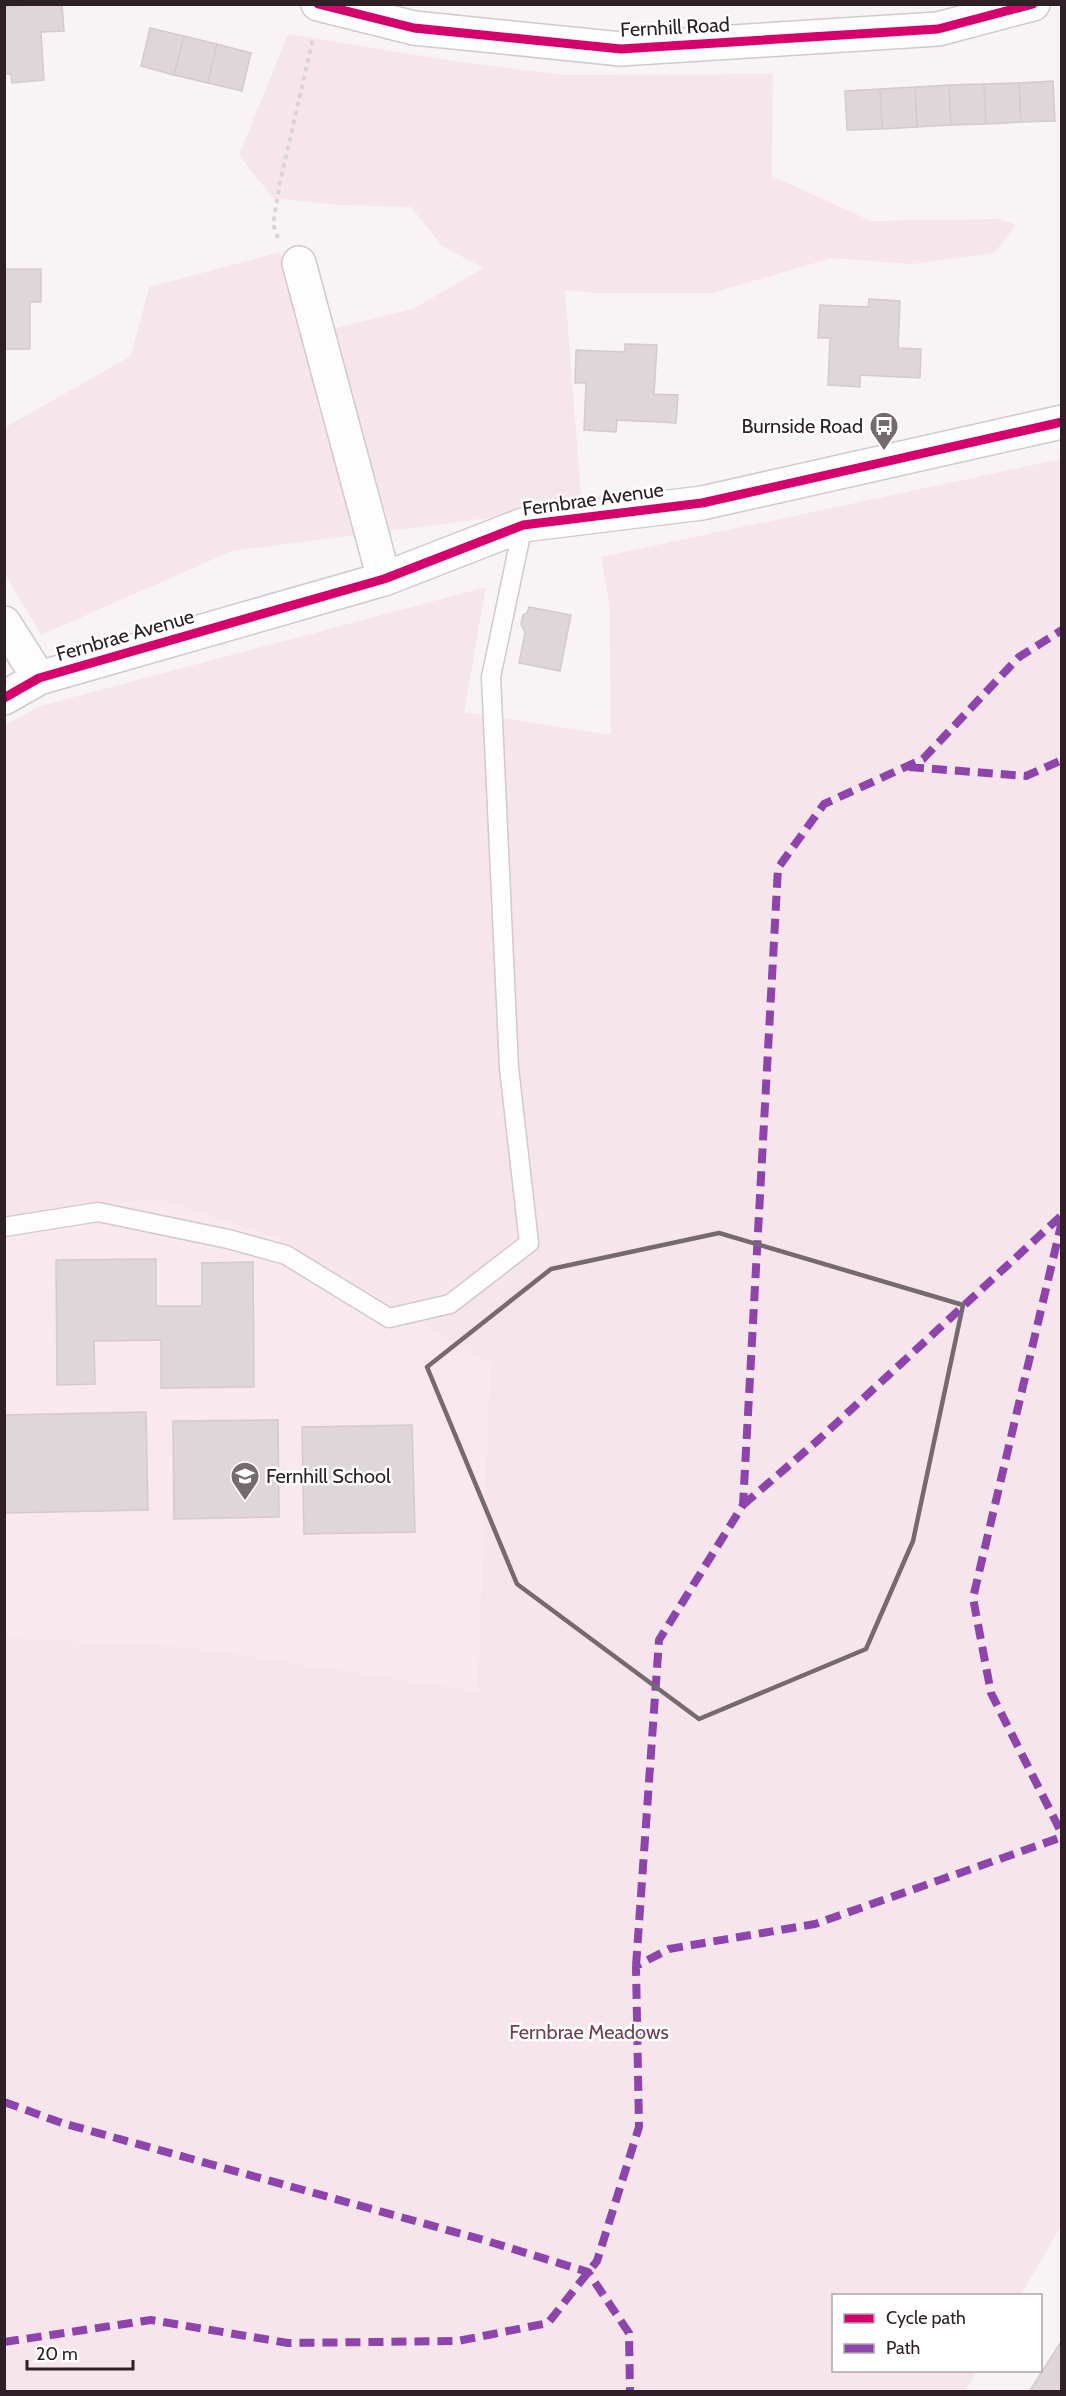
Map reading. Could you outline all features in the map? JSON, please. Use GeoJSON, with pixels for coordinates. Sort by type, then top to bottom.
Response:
{"type":"FeatureCollection","features":[{"type":"Feature","properties":{"kind":"street","name":"Fernhill Road"},"geometry":{"type":"LineString","coordinates":[[319,5],[414,28],[621,49],[938,29],[1033,4]]}},
{"type":"Feature","properties":{"kind":"street"},"geometry":{"type":"LineString","coordinates":[[299,263],[384,579]]}},
{"type":"Feature","properties":{"kind":"street","name":"Fernbrae Avenue"},"geometry":{"type":"LineString","coordinates":[[4,698],[39,678],[384,579],[523,525],[702,503],[1062,422]]}},
{"type":"Feature","properties":{"kind":"street"},"geometry":{"type":"LineString","coordinates":[[4,623],[39,678]]}},
{"type":"Feature","properties":{"kind":"lane"},"geometry":{"type":"LineString","coordinates":[[4,1227],[98,1212],[228,1239],[286,1255],[389,1318],[450,1304],[529,1243],[509,1068],[491,677],[523,525]]}},
{"type":"Feature","properties":{"kind":"path"},"geometry":{"type":"LineString","coordinates":[[299,263],[281,247],[273,224],[319,5]]}},
{"type":"Feature","properties":{"kind":"highlighted area"},"geometry":{"type":"Polygon","coordinates":[[[719,1233],[963,1305],[913,1541],[866,1649],[699,1719],[517,1584],[427,1367],[551,1269],[719,1233]]]}},
{"type":"Feature","properties":{"kind":"shaded area","name":"Fernhill School"},"geometry":{"type":"Polygon","coordinates":[[[157,1199],[276,1238],[490,1364],[477,1691],[190,1647],[5,1637],[4,1219],[157,1199]]]}},
{"type":"Feature","properties":{"kind":"green space"},"geometry":{"type":"Polygon","coordinates":[[[288,34],[460,62],[564,75],[773,74],[772,176],[871,221],[999,219],[1016,225],[994,253],[913,264],[832,258],[712,293],[597,293],[565,290],[582,506],[232,551],[41,635],[5,574],[4,428],[131,356],[149,287],[280,252],[304,336],[415,308],[483,268],[442,246],[411,207],[341,205],[273,198],[239,155],[288,34]]]}},
{"type":"Feature","properties":{"kind":"green space","name":"Fernbrae Meadows"},"geometry":{"type":"Polygon","coordinates":[[[1061,459],[1061,2226],[1022,2294],[832,2294],[832,2372],[976,2372],[965,2391],[5,2391],[4,1637],[190,1647],[477,1691],[490,1364],[276,1238],[157,1199],[5,1219],[5,725],[40,706],[486,587],[464,712],[611,735],[609,603],[601,557],[1061,459]]]}},
{"type":"Feature","properties":{"kind":"building"},"geometry":{"type":"Polygon","coordinates":[[[62,4],[64,31],[41,32],[44,80],[12,83],[11,74],[4,74],[4,6],[62,4]]]}},
{"type":"Feature","properties":{"kind":"building"},"geometry":{"type":"Polygon","coordinates":[[[150,28],[184,36],[174,75],[141,66],[150,28]]]}},
{"type":"Feature","properties":{"kind":"building"},"geometry":{"type":"Polygon","coordinates":[[[184,36],[217,44],[208,83],[174,75],[184,36]]]}},
{"type":"Feature","properties":{"kind":"building"},"geometry":{"type":"Polygon","coordinates":[[[217,44],[251,53],[242,91],[208,83],[217,44]]]}},
{"type":"Feature","properties":{"kind":"building"},"geometry":{"type":"Polygon","coordinates":[[[1053,81],[1055,121],[1021,122],[1019,83],[1053,81]]]}},
{"type":"Feature","properties":{"kind":"building"},"geometry":{"type":"Polygon","coordinates":[[[1019,83],[1021,122],[986,124],[984,84],[1019,83]]]}},
{"type":"Feature","properties":{"kind":"building"},"geometry":{"type":"Polygon","coordinates":[[[984,84],[986,124],[951,125],[949,85],[984,84]]]}},
{"type":"Feature","properties":{"kind":"building"},"geometry":{"type":"Polygon","coordinates":[[[949,85],[951,125],[917,127],[915,87],[949,85]]]}},
{"type":"Feature","properties":{"kind":"building"},"geometry":{"type":"Polygon","coordinates":[[[915,87],[917,127],[882,129],[880,89],[915,87]]]}},
{"type":"Feature","properties":{"kind":"building"},"geometry":{"type":"Polygon","coordinates":[[[880,89],[882,129],[847,130],[845,91],[880,89]]]}},
{"type":"Feature","properties":{"kind":"building"},"geometry":{"type":"Polygon","coordinates":[[[4,269],[41,269],[41,302],[30,302],[30,349],[4,349],[4,269]]]}},
{"type":"Feature","properties":{"kind":"building"},"geometry":{"type":"Polygon","coordinates":[[[869,299],[900,301],[898,348],[921,349],[920,378],[860,375],[860,387],[828,385],[830,338],[818,338],[820,305],[868,307],[869,299]]]}},
{"type":"Feature","properties":{"kind":"building"},"geometry":{"type":"Polygon","coordinates":[[[625,344],[657,345],[654,394],[678,395],[676,423],[617,420],[616,432],[584,430],[586,383],[575,383],[576,350],[625,352],[625,344]]]}},
{"type":"Feature","properties":{"kind":"building"},"geometry":{"type":"Polygon","coordinates":[[[529,607],[571,615],[560,671],[519,663],[525,633],[521,624],[523,615],[527,613],[529,607]]]}},
{"type":"Feature","properties":{"kind":"building"},"geometry":{"type":"Polygon","coordinates":[[[156,1259],[156,1306],[202,1306],[202,1263],[253,1262],[254,1387],[161,1388],[161,1340],[94,1341],[95,1384],[57,1385],[56,1260],[156,1259]]]}},
{"type":"Feature","properties":{"kind":"building"},"geometry":{"type":"Polygon","coordinates":[[[146,1412],[148,1510],[4,1513],[4,1415],[146,1412]]]}},
{"type":"Feature","properties":{"kind":"building"},"geometry":{"type":"Polygon","coordinates":[[[278,1420],[279,1517],[174,1519],[173,1421],[278,1420]]]}},
{"type":"Feature","properties":{"kind":"building"},"geometry":{"type":"Polygon","coordinates":[[[412,1425],[415,1532],[304,1534],[302,1427],[412,1425]]]}},
{"type":"Feature","properties":{"kind":"building"},"geometry":{"type":"Polygon","coordinates":[[[1062,2340],[1062,2392],[1029,2392],[1062,2340]]]}},
{"type":"Feature","properties":{"kind":"marked path"},"geometry":{"type":"LineString","coordinates":[[636,1966],[659,1640],[743,1505],[778,868],[824,804],[923,759],[1019,657],[1062,630]]}},
{"type":"Feature","properties":{"kind":"marked path"},"geometry":{"type":"LineString","coordinates":[[909,767],[1026,776],[1062,760]]}},
{"type":"Feature","properties":{"kind":"marked path"},"geometry":{"type":"LineString","coordinates":[[743,1505],[816,1442],[1062,1215]]}},
{"type":"Feature","properties":{"kind":"marked path"},"geometry":{"type":"LineString","coordinates":[[1062,1221],[973,1598],[991,1693],[1062,1834]]}},
{"type":"Feature","properties":{"kind":"marked path"},"geometry":{"type":"LineString","coordinates":[[4,2342],[151,2320],[288,2343],[458,2341],[548,2323],[597,2261],[639,2127],[636,1966],[669,1949],[815,1924],[1062,1837]]}},
{"type":"Feature","properties":{"kind":"marked path"},"geometry":{"type":"LineString","coordinates":[[4,2102],[62,2123],[487,2241],[588,2272],[629,2333],[630,2392]]}},
{"type":"Feature","properties":{"kind":"cycle path"},"geometry":{"type":"LineString","coordinates":[[318,4],[414,28],[621,49],[938,29],[1033,4]]}},
{"type":"Feature","properties":{"kind":"cycle path"},"geometry":{"type":"LineString","coordinates":[[4,698],[39,678],[384,579],[523,525],[702,503],[1062,422]]}},
{"type":"Feature","properties":{"kind":"place","name":"Burnside Road"},"geometry":{"type":"Point","coordinates":[884,452]}},
{"type":"Feature","properties":{"kind":"place","name":"Fernhill School"},"geometry":{"type":"Point","coordinates":[245,1502]}}]}
